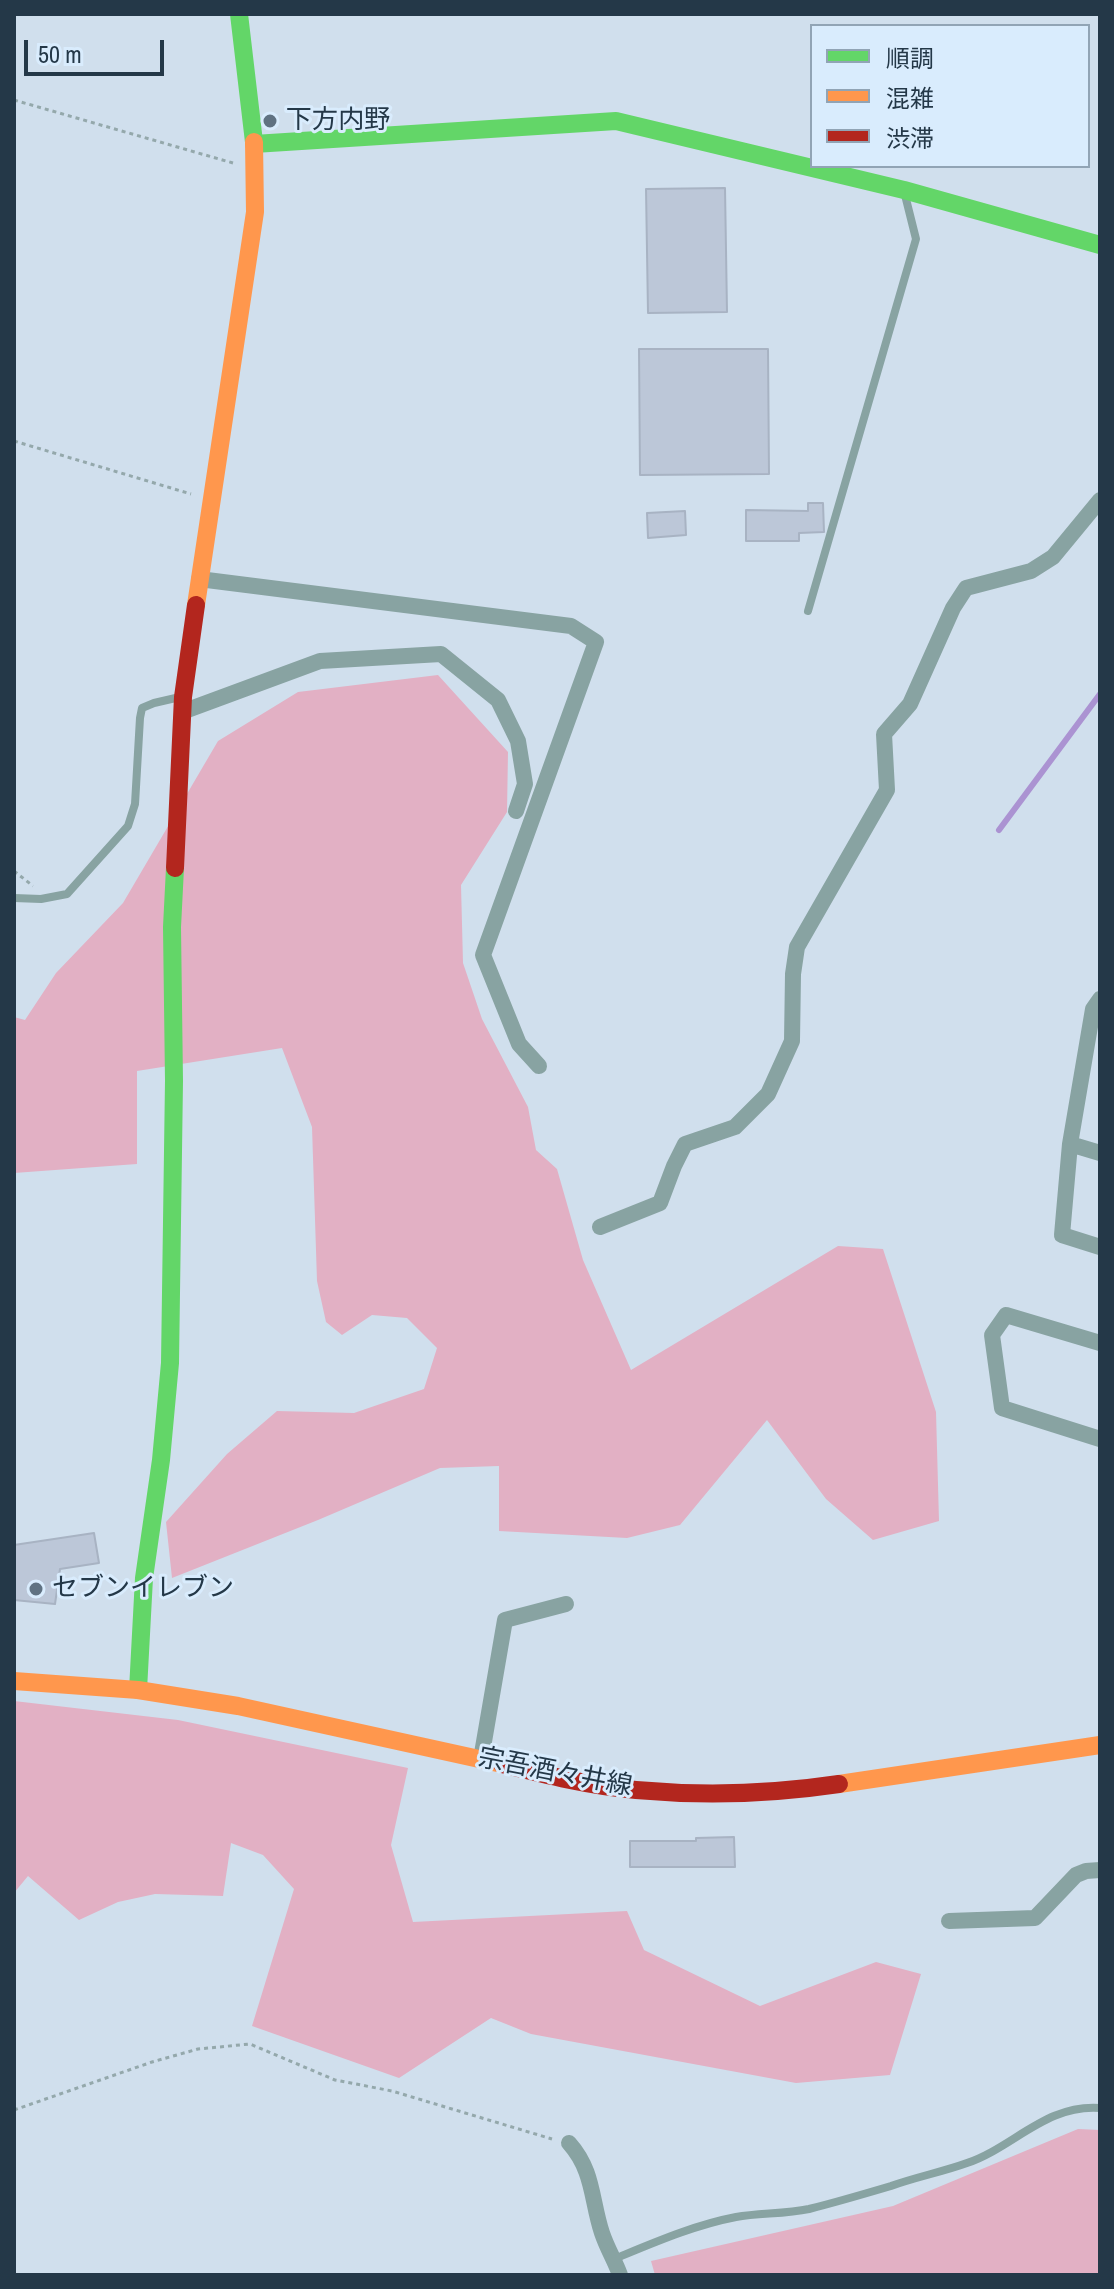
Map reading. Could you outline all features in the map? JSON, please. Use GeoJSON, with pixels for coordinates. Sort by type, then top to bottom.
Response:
{"type":"FeatureCollection","features":[{"type":"Feature","properties":{"kind":"street"},"geometry":{"type":"LineString","coordinates":[[138,1690],[144,1578],[161,1460],[170,1363],[174,1081],[172,927],[182,704],[255,212],[254,144],[239,14]]}},
{"type":"Feature","properties":{"kind":"street"},"geometry":{"type":"LineString","coordinates":[[254,144],[616,121],[810,167]]}},
{"type":"Feature","properties":{"kind":"street"},"geometry":{"type":"LineString","coordinates":[[812,168],[904,190],[1100,245]]}},
{"type":"Feature","properties":{"kind":"street"},"geometry":{"type":"LineString","coordinates":[[600,1227],[660,1203],[685,1144],[735,1127],[768,1094],[792,1041],[793,974],[797,947],[887,790],[884,734],[910,704],[953,608],[966,588],[1031,571],[1053,557],[1100,500]]}},
{"type":"Feature","properties":{"kind":"street"},"geometry":{"type":"LineString","coordinates":[[199,579],[571,626],[596,642],[483,955],[519,1044],[539,1066]]}},
{"type":"Feature","properties":{"kind":"street"},"geometry":{"type":"LineString","coordinates":[[182,704],[320,661],[441,654],[498,700],[518,741],[525,784],[516,811]]}},
{"type":"Feature","properties":{"kind":"street"},"geometry":{"type":"LineString","coordinates":[[1100,999],[1093,1009],[1093,1056],[1070,1144],[1062,1235],[1100,1247]]}},
{"type":"Feature","properties":{"kind":"street"},"geometry":{"type":"LineString","coordinates":[[1070,1144],[1100,1153]]}},
{"type":"Feature","properties":{"kind":"street"},"geometry":{"type":"LineString","coordinates":[[1100,1343],[1006,1315],[992,1335],[1002,1408],[1100,1439]]}},
{"type":"Feature","properties":{"kind":"street"},"geometry":{"type":"LineString","coordinates":[[481,1759],[505,1620],[566,1604]]}},
{"type":"Feature","properties":{"kind":"street","name":"宗吾酒々井線"},"geometry":{"type":"LineString","coordinates":[[14,1681],[138,1690],[238,1706],[565,1779],[633,1790],[767,1792],[834,1785],[1100,1745]]}},
{"type":"Feature","properties":{"kind":"street"},"geometry":{"type":"LineString","coordinates":[[949,1921],[1035,1918],[1076,1875],[1100,1870]]}},
{"type":"Feature","properties":{"kind":"street"},"geometry":{"type":"LineString","coordinates":[[569,2143],[580,2156],[591,2181],[602,2234],[617,2267]]}},
{"type":"Feature","properties":{"kind":"lane"},"geometry":{"type":"LineString","coordinates":[[808,611],[916,239],[904,190]]}},
{"type":"Feature","properties":{"kind":"lane"},"geometry":{"type":"LineString","coordinates":[[14,898],[41,899],[67,894],[128,826],[135,804],[142,708],[154,703],[182,704]]}},
{"type":"Feature","properties":{"kind":"lane"},"geometry":{"type":"LineString","coordinates":[[617,2267],[656,2242],[735,2217],[806,2209],[870,2194],[988,2156],[1036,2123],[1063,2112],[1100,2108]]}},
{"type":"Feature","properties":{"kind":"path"},"geometry":{"type":"LineString","coordinates":[[14,100],[254,169]]}},
{"type":"Feature","properties":{"kind":"path"},"geometry":{"type":"LineString","coordinates":[[14,441],[210,500]]}},
{"type":"Feature","properties":{"kind":"path"},"geometry":{"type":"LineString","coordinates":[[14,2110],[198,2049],[250,2044],[335,2080],[392,2091],[485,2121],[569,2143]]}},
{"type":"Feature","properties":{"kind":"shaded area"},"geometry":{"type":"Polygon","coordinates":[[[438,675],[508,752],[507,812],[461,885],[463,963],[482,1019],[528,1107],[536,1150],[557,1169],[583,1260],[631,1370],[838,1246],[883,1249],[936,1412],[939,1521],[873,1540],[826,1499],[767,1420],[680,1525],[627,1538],[499,1531],[499,1466],[440,1468],[172,1578],[166,1522],[227,1454],[277,1411],[354,1413],[424,1389],[437,1348],[407,1318],[372,1315],[342,1335],[326,1322],[317,1281],[312,1127],[282,1048],[137,1071],[137,1164],[14,1173],[14,1017],[25,1020],[56,973],[123,903],[218,741],[298,692],[438,675]]]}},
{"type":"Feature","properties":{"kind":"shaded area"},"geometry":{"type":"Polygon","coordinates":[[[14,1701],[178,1720],[408,1768],[391,1845],[413,1922],[627,1911],[644,1950],[760,2006],[876,1962],[921,1974],[890,2075],[796,2083],[531,2034],[491,2018],[399,2078],[252,2026],[294,1889],[263,1855],[231,1843],[223,1896],[155,1894],[118,1902],[79,1920],[28,1876],[14,1893],[14,1701]]]}},
{"type":"Feature","properties":{"kind":"shaded area"},"geometry":{"type":"Polygon","coordinates":[[[1078,2129],[1100,2130],[1100,2275],[655,2275],[651,2261],[893,2206],[1078,2129]]]}},
{"type":"Feature","properties":{"kind":"building"},"geometry":{"type":"Polygon","coordinates":[[[725,188],[727,312],[648,313],[646,189],[725,188]]]}},
{"type":"Feature","properties":{"kind":"building"},"geometry":{"type":"Polygon","coordinates":[[[639,349],[768,349],[769,474],[640,475],[639,349]]]}},
{"type":"Feature","properties":{"kind":"building"},"geometry":{"type":"Polygon","coordinates":[[[808,503],[823,503],[824,532],[799,533],[799,541],[746,541],[746,510],[808,511],[808,503]]]}},
{"type":"Feature","properties":{"kind":"building"},"geometry":{"type":"Polygon","coordinates":[[[685,511],[686,535],[648,538],[647,513],[685,511]]]}},
{"type":"Feature","properties":{"kind":"building"},"geometry":{"type":"Polygon","coordinates":[[[94,1533],[99,1563],[60,1569],[55,1604],[14,1600],[14,1545],[94,1533]]]}},
{"type":"Feature","properties":{"kind":"building"},"geometry":{"type":"Polygon","coordinates":[[[734,1837],[735,1867],[630,1867],[630,1841],[696,1841],[696,1838],[734,1837]]]}},
{"type":"Feature","properties":{"kind":"waterway"},"geometry":{"type":"LineString","coordinates":[[999,830],[1100,694]]}},
{"type":"Feature","properties":{"kind":"traffic: fast"},"geometry":{"type":"LineString","coordinates":[[239,14],[254,142]]}},
{"type":"Feature","properties":{"kind":"traffic: fast"},"geometry":{"type":"LineString","coordinates":[[254,144],[616,121],[810,167]]}},
{"type":"Feature","properties":{"kind":"traffic: fast"},"geometry":{"type":"LineString","coordinates":[[812,168],[904,190],[1100,245]]}},
{"type":"Feature","properties":{"kind":"traffic: fast"},"geometry":{"type":"LineString","coordinates":[[138,1690],[144,1578],[161,1460],[170,1363],[174,1081],[172,927],[175,868]]}},
{"type":"Feature","properties":{"kind":"traffic: slow"},"geometry":{"type":"LineString","coordinates":[[196,605],[255,212],[254,142]]}},
{"type":"Feature","properties":{"kind":"traffic: slow"},"geometry":{"type":"LineString","coordinates":[[14,1681],[138,1690],[238,1706],[502,1764]]}},
{"type":"Feature","properties":{"kind":"traffic: slow"},"geometry":{"type":"LineString","coordinates":[[839,1784],[1100,1745]]}},
{"type":"Feature","properties":{"kind":"traffic: jam"},"geometry":{"type":"LineString","coordinates":[[175,868],[183,697],[196,605]]}},
{"type":"Feature","properties":{"kind":"traffic: jam"},"geometry":{"type":"LineString","coordinates":[[502,1764],[585,1783],[661,1792],[763,1792],[839,1784]]}},
{"type":"Feature","properties":{"kind":"place","name":"下方内野"},"geometry":{"type":"Point","coordinates":[270,121]}},
{"type":"Feature","properties":{"kind":"place","name":"セブンイレブン"},"geometry":{"type":"Point","coordinates":[36,1589]}}]}
